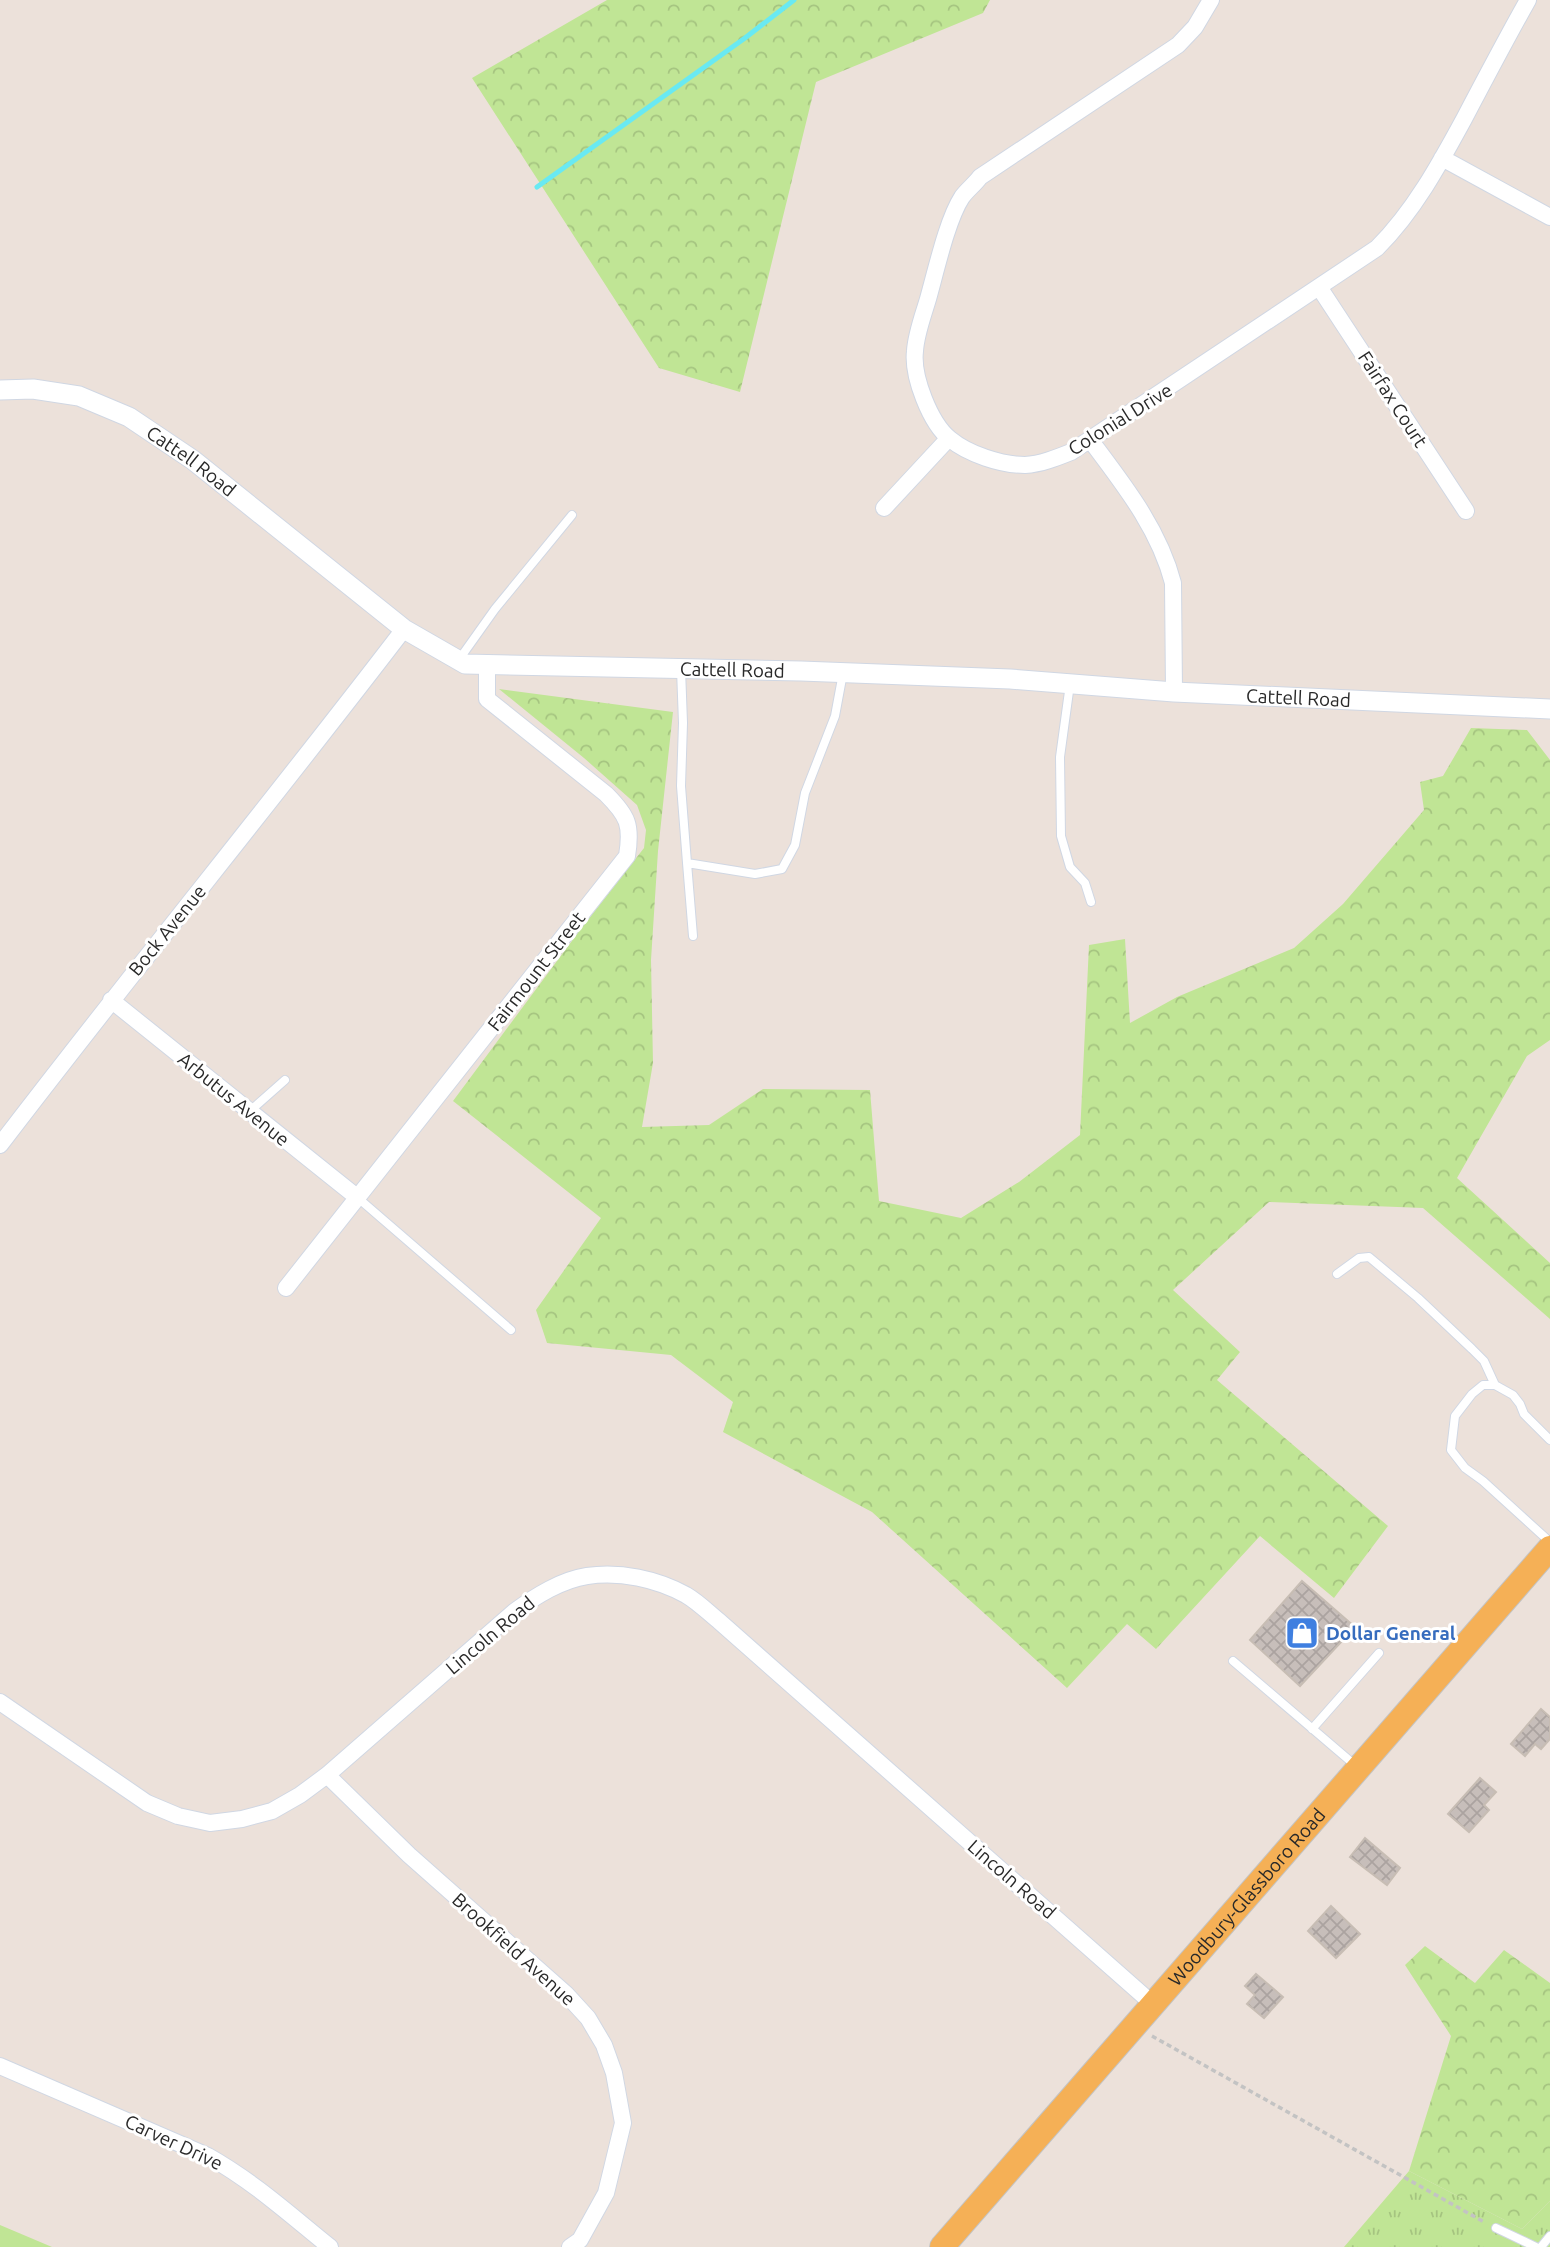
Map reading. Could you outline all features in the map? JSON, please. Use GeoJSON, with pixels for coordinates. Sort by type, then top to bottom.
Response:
{"type":"FeatureCollection","features":[{"type":"Feature","properties":{"kind":"main road","name":"Woodbury-Glassboro Road"},"geometry":{"type":"LineString","coordinates":[[942,2247],[1550,1548]]}},
{"type":"Feature","properties":{"kind":"street","name":"Colonial Drive"},"geometry":{"type":"LineString","coordinates":[[1211,0],[1195,27],[1178,45],[980,177],[962,196],[954,214],[914,352],[919,386],[928,409],[949,438],[982,457],[1006,464],[1026,465],[1059,457],[1091,440],[1377,248],[1414,205],[1528,0]]}},
{"type":"Feature","properties":{"kind":"street"},"geometry":{"type":"LineString","coordinates":[[1442,158],[1550,217]]}},
{"type":"Feature","properties":{"kind":"street","name":"Fairfax Court"},"geometry":{"type":"LineString","coordinates":[[1319,287],[1466,511]]}},
{"type":"Feature","properties":{"kind":"street","name":"Cattell Road"},"geometry":{"type":"LineString","coordinates":[[0,390],[33,389],[79,396],[129,417],[193,460],[404,629],[465,664],[1010,679],[1174,692],[1550,709]]}},
{"type":"Feature","properties":{"kind":"street"},"geometry":{"type":"LineString","coordinates":[[884,508],[949,438]]}},
{"type":"Feature","properties":{"kind":"street"},"geometry":{"type":"LineString","coordinates":[[1091,440],[1159,540],[1168,566],[1173,583],[1174,692]]}},
{"type":"Feature","properties":{"kind":"street","name":"Bock Avenue"},"geometry":{"type":"LineString","coordinates":[[0,1145],[404,629]]}},
{"type":"Feature","properties":{"kind":"street","name":"Fairmount Street"},"geometry":{"type":"LineString","coordinates":[[286,1288],[627,856],[631,835],[623,811],[606,794],[487,699],[487,665]]}},
{"type":"Feature","properties":{"kind":"street","name":"Arbutus Avenue"},"geometry":{"type":"LineString","coordinates":[[111,1000],[358,1198]]}},
{"type":"Feature","properties":{"kind":"street","name":"Lincoln Road"},"geometry":{"type":"LineString","coordinates":[[0,1702],[147,1803],[178,1816],[209,1824],[242,1819],[272,1811],[327,1775],[534,1597],[586,1576],[621,1575],[659,1583],[688,1596],[720,1622],[1154,2005]]}},
{"type":"Feature","properties":{"kind":"street","name":"Brookfield Avenue"},"geometry":{"type":"LineString","coordinates":[[327,1775],[409,1855],[566,1994],[587,2018],[604,2045],[614,2073],[624,2123],[606,2193],[581,2245]]}},
{"type":"Feature","properties":{"kind":"street","name":"Carver Drive"},"geometry":{"type":"LineString","coordinates":[[0,2066],[208,2156],[265,2192],[330,2247]]}},
{"type":"Feature","properties":{"kind":"lane"},"geometry":{"type":"LineString","coordinates":[[458,661],[495,609],[572,515]]}},
{"type":"Feature","properties":{"kind":"lane"},"geometry":{"type":"LineString","coordinates":[[681,669],[681,786],[693,936]]}},
{"type":"Feature","properties":{"kind":"lane"},"geometry":{"type":"LineString","coordinates":[[687,863],[755,874],[782,869],[795,845],[805,793],[835,716],[843,673]]}},
{"type":"Feature","properties":{"kind":"lane"},"geometry":{"type":"LineString","coordinates":[[1070,684],[1059,757],[1061,836],[1070,867],[1085,883],[1091,902]]}},
{"type":"Feature","properties":{"kind":"lane"},"geometry":{"type":"LineString","coordinates":[[250,1111],[285,1080]]}},
{"type":"Feature","properties":{"kind":"lane"},"geometry":{"type":"LineString","coordinates":[[358,1198],[511,1330]]}},
{"type":"Feature","properties":{"kind":"lane"},"geometry":{"type":"LineString","coordinates":[[1337,1274],[1359,1258],[1369,1257],[1472,1349],[1483,1361],[1496,1385]]}},
{"type":"Feature","properties":{"kind":"lane"},"geometry":{"type":"LineString","coordinates":[[1550,1440],[1524,1414],[1513,1395],[1496,1385],[1483,1385],[1455,1416],[1451,1450],[1465,1468],[1550,1542]]}},
{"type":"Feature","properties":{"kind":"lane"},"geometry":{"type":"LineString","coordinates":[[1312,1729],[1379,1653]]}},
{"type":"Feature","properties":{"kind":"lane"},"geometry":{"type":"LineString","coordinates":[[1233,1661],[1358,1768]]}},
{"type":"Feature","properties":{"kind":"lane"},"geometry":{"type":"LineString","coordinates":[[1496,2228],[1538,2247],[1550,2236]]}},
{"type":"Feature","properties":{"kind":"path"},"geometry":{"type":"LineString","coordinates":[[1135,2027],[1496,2228]]}},
{"type":"Feature","properties":{"kind":"green space"},"geometry":{"type":"Polygon","coordinates":[[[607,0],[990,0],[983,13],[816,82],[740,392],[659,368],[472,78],[607,0]]]}},
{"type":"Feature","properties":{"kind":"green space"},"geometry":{"type":"Polygon","coordinates":[[[499,689],[673,712],[658,851],[651,960],[653,1063],[642,1127],[709,1125],[763,1089],[870,1090],[879,1201],[961,1218],[1019,1182],[1080,1135],[1089,945],[1125,939],[1130,1023],[1177,997],[1294,948],[1343,904],[1424,810],[1420,782],[1443,776],[1471,728],[1527,730],[1550,760],[1550,1040],[1527,1056],[1457,1178],[1550,1263],[1550,1319],[1423,1208],[1269,1202],[1173,1290],[1240,1352],[1217,1380],[1388,1526],[1334,1598],[1260,1536],[1156,1649],[1127,1624],[1067,1688],[872,1512],[723,1432],[733,1402],[671,1355],[547,1343],[536,1310],[601,1218],[453,1101],[644,848],[646,830],[637,805],[499,689]]]}},
{"type":"Feature","properties":{"kind":"green space"},"geometry":{"type":"Polygon","coordinates":[[[1425,1946],[1475,1983],[1504,1950],[1550,1983],[1550,2201],[1522,2229],[1409,2171],[1451,2036],[1405,1965],[1425,1946]]]}},
{"type":"Feature","properties":{"kind":"green space"},"geometry":{"type":"Polygon","coordinates":[[[1409,2171],[1522,2229],[1550,2201],[1550,2247],[1344,2247],[1409,2171]]]}},
{"type":"Feature","properties":{"kind":"green space"},"geometry":{"type":"Polygon","coordinates":[[[0,2225],[52,2247],[0,2247],[0,2225]]]}},
{"type":"Feature","properties":{"kind":"building","name":"Dollar General"},"geometry":{"type":"Polygon","coordinates":[[[1302,1581],[1355,1627],[1300,1686],[1250,1640],[1302,1581]]]}},
{"type":"Feature","properties":{"kind":"building"},"geometry":{"type":"Polygon","coordinates":[[[1541,1709],[1550,1717],[1550,1739],[1541,1749],[1535,1744],[1525,1756],[1511,1744],[1541,1709]]]}},
{"type":"Feature","properties":{"kind":"building"},"geometry":{"type":"Polygon","coordinates":[[[1480,1778],[1496,1792],[1484,1805],[1489,1810],[1469,1832],[1448,1814],[1480,1778]]]}},
{"type":"Feature","properties":{"kind":"building"},"geometry":{"type":"Polygon","coordinates":[[[1365,1838],[1400,1868],[1387,1885],[1350,1857],[1365,1838]]]}},
{"type":"Feature","properties":{"kind":"building"},"geometry":{"type":"Polygon","coordinates":[[[1331,1906],[1360,1934],[1336,1958],[1308,1931],[1331,1906]]]}},
{"type":"Feature","properties":{"kind":"building"},"geometry":{"type":"Polygon","coordinates":[[[1256,1974],[1283,1997],[1264,2018],[1247,2004],[1255,1995],[1245,1986],[1256,1974]]]}},
{"type":"Feature","properties":{"kind":"waterway"},"geometry":{"type":"LineString","coordinates":[[537,187],[794,0]]}},
{"type":"Feature","properties":{"kind":"place","name":"Dollar General"},"geometry":{"type":"Point","coordinates":[1302,1633]}}]}
